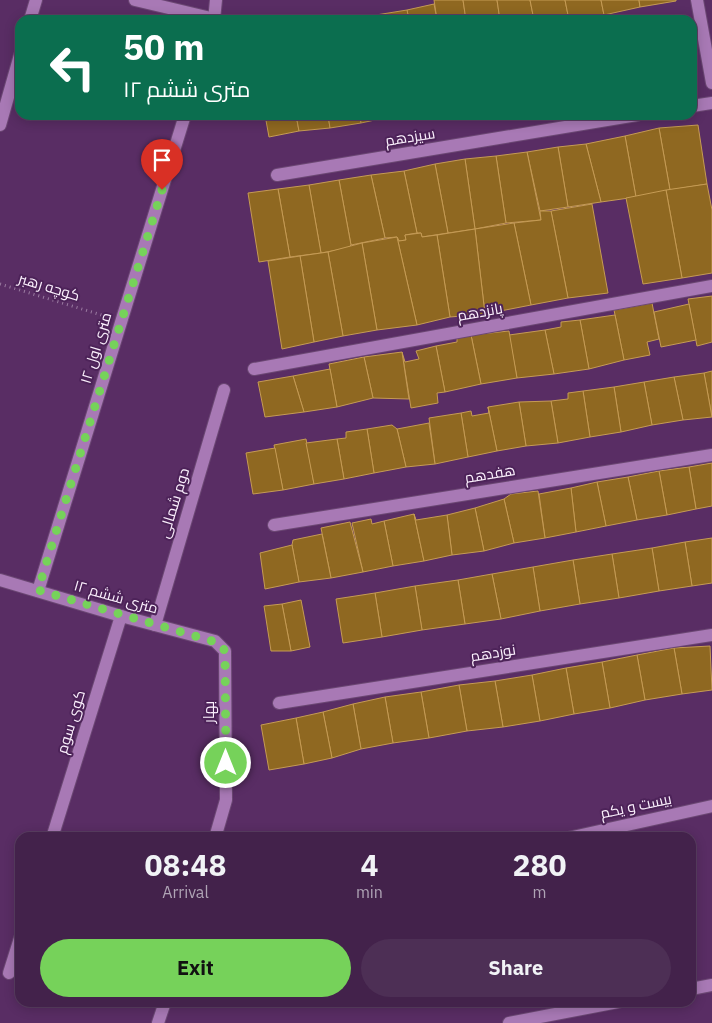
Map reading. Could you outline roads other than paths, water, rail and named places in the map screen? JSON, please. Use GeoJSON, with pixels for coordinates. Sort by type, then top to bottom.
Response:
{"type":"FeatureCollection","features":[{"type":"Feature","properties":{"kind":"street"},"geometry":{"type":"LineString","coordinates":[[32,15],[36,0]]}},
{"type":"Feature","properties":{"kind":"street"},"geometry":{"type":"LineString","coordinates":[[135,0],[194,15]]}},
{"type":"Feature","properties":{"kind":"street"},"geometry":{"type":"LineString","coordinates":[[214,15],[216,0]]}},
{"type":"Feature","properties":{"kind":"street"},"geometry":{"type":"LineString","coordinates":[[697,0],[712,83]]}},
{"type":"Feature","properties":{"kind":"street"},"geometry":{"type":"LineString","coordinates":[[0,126],[15,73]]}},
{"type":"Feature","properties":{"kind":"street"},"geometry":{"type":"LineString","coordinates":[[697,105],[712,102]]}},
{"type":"Feature","properties":{"kind":"street","name":"۱۲ متری اول"},"geometry":{"type":"LineString","coordinates":[[38,590],[183,120]]}},
{"type":"Feature","properties":{"kind":"street","name":"سیزدهم"},"geometry":{"type":"LineString","coordinates":[[277,175],[608,120]]}},
{"type":"Feature","properties":{"kind":"street","name":"پانزدهم"},"geometry":{"type":"LineString","coordinates":[[254,369],[712,286]]}},
{"type":"Feature","properties":{"kind":"street","name":"دوم شمالی"},"geometry":{"type":"LineString","coordinates":[[155,625],[224,390]]}},
{"type":"Feature","properties":{"kind":"street","name":"هفدهم"},"geometry":{"type":"LineString","coordinates":[[274,525],[712,455]]}},
{"type":"Feature","properties":{"kind":"street","name":"۱۲ متری ششم"},"geometry":{"type":"LineString","coordinates":[[0,580],[121,616],[215,641],[222,646]]}},
{"type":"Feature","properties":{"kind":"street","name":"کوی سوم"},"geometry":{"type":"LineString","coordinates":[[54,832],[121,616]]}},
{"type":"Feature","properties":{"kind":"street","name":"نوزدهم"},"geometry":{"type":"LineString","coordinates":[[279,703],[712,635]]}},
{"type":"Feature","properties":{"kind":"street","name":"بهار"},"geometry":{"type":"LineString","coordinates":[[216,832],[226,800],[225,651],[222,646]]}},
{"type":"Feature","properties":{"kind":"street","name":"بیست و یکم"},"geometry":{"type":"LineString","coordinates":[[595,832],[712,806]]}},
{"type":"Feature","properties":{"kind":"street"},"geometry":{"type":"LineString","coordinates":[[9,974],[15,954]]}},
{"type":"Feature","properties":{"kind":"street"},"geometry":{"type":"LineString","coordinates":[[696,988],[712,985]]}},
{"type":"Feature","properties":{"kind":"street"},"geometry":{"type":"LineString","coordinates":[[158,1023],[163,1007]]}},
{"type":"Feature","properties":{"kind":"street"},"geometry":{"type":"LineString","coordinates":[[509,1023],[592,1007]]}}]}
